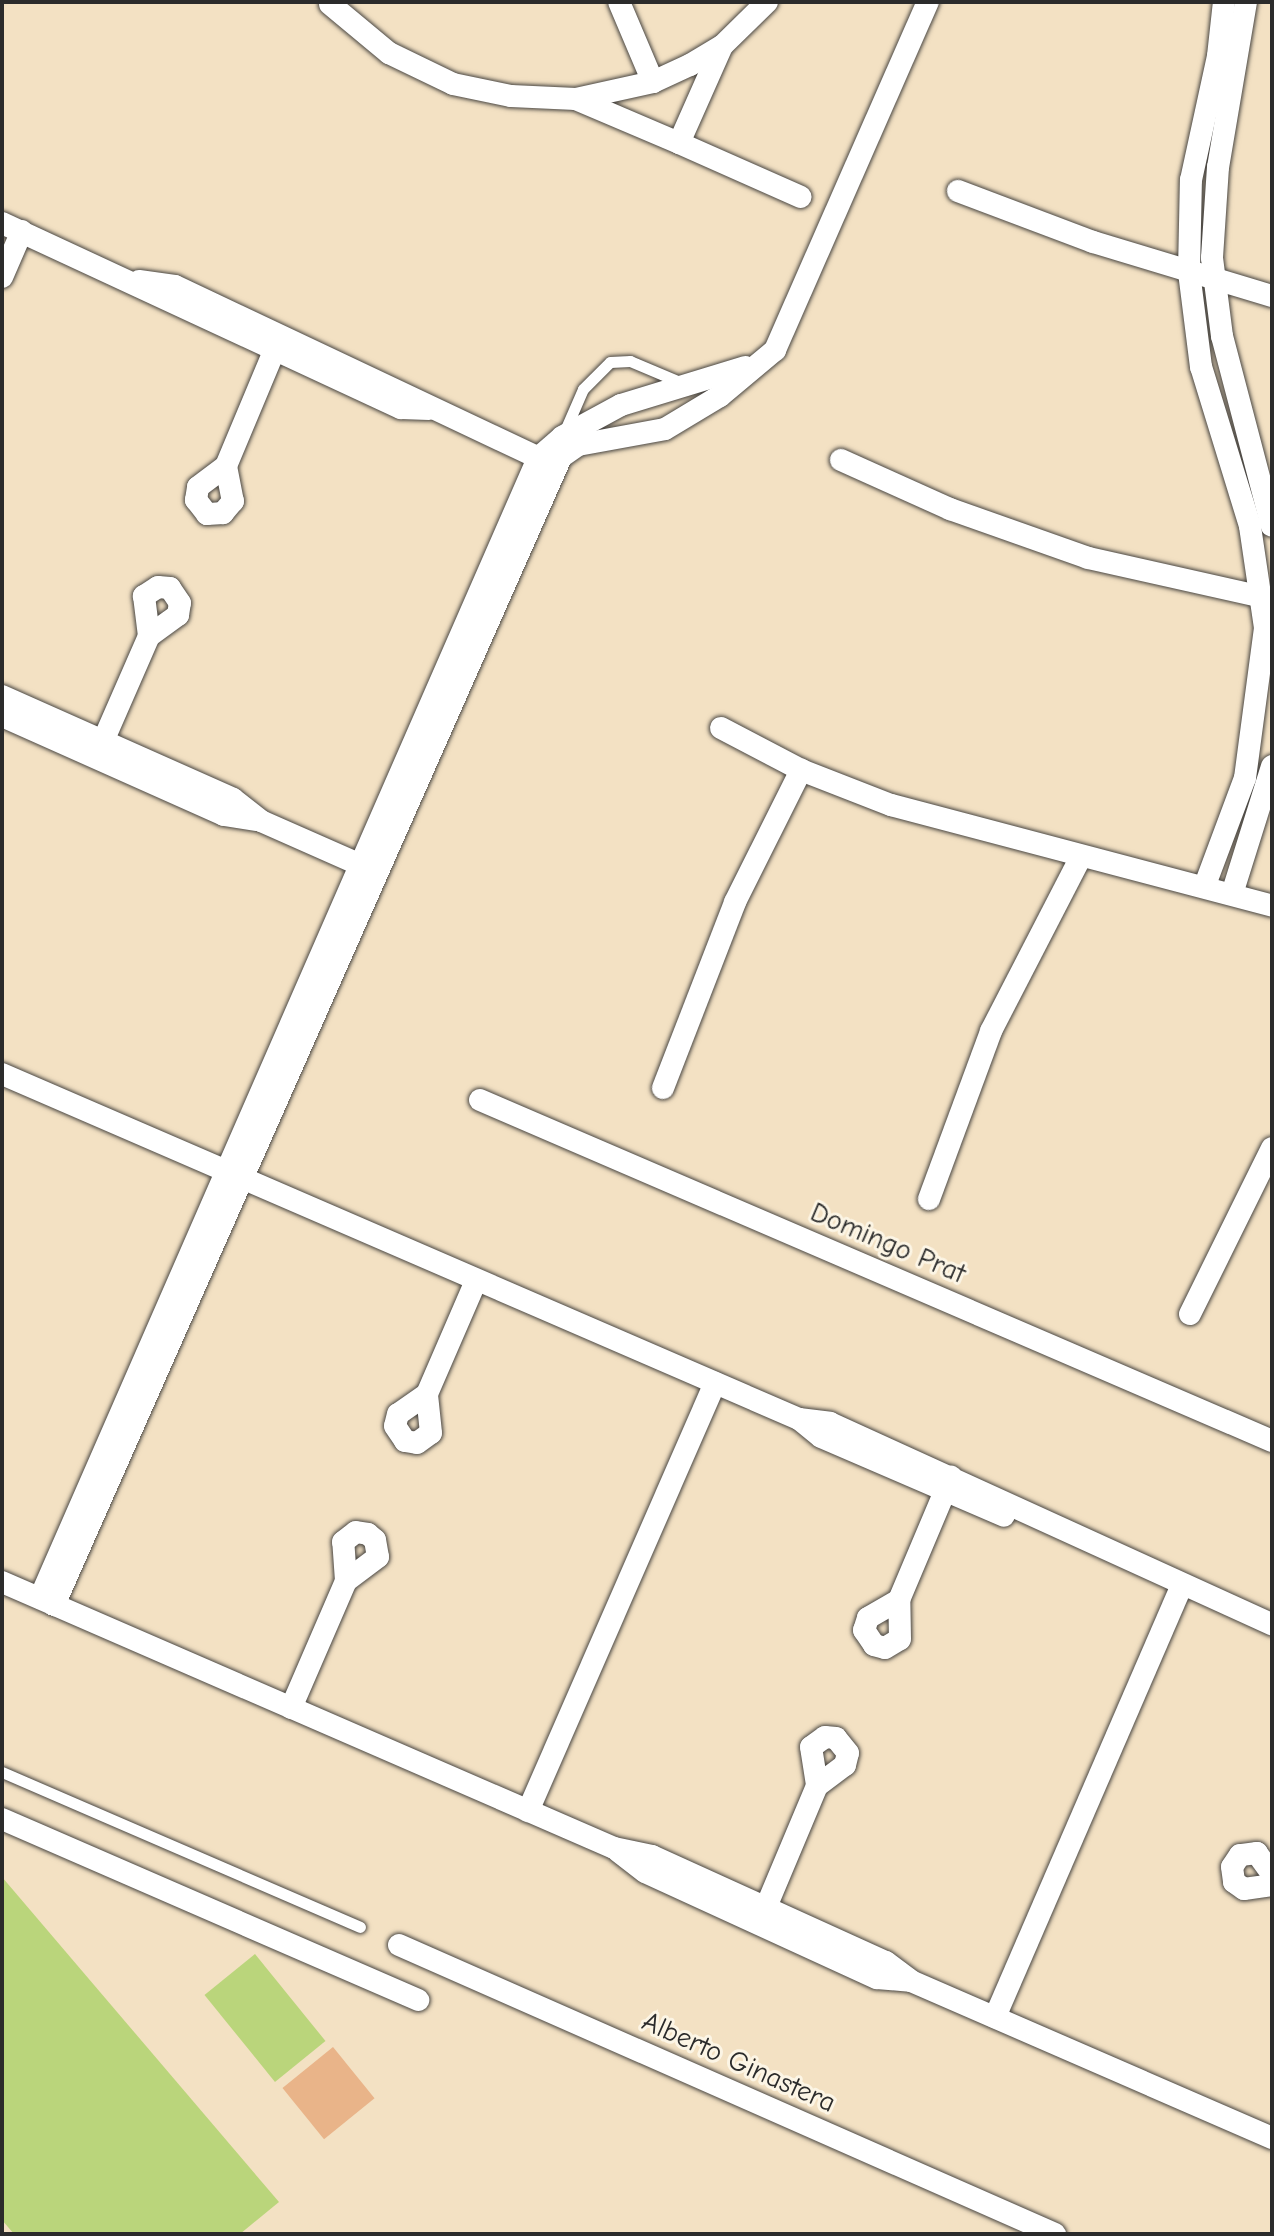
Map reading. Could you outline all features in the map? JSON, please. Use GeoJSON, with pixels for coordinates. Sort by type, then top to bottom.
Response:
{"type":"FeatureCollection","features":[{"type":"Feature","properties":{"kind":"street"},"geometry":{"type":"LineString","coordinates":[[619,2],[655,81],[697,100]]}},
{"type":"Feature","properties":{"kind":"street"},"geometry":{"type":"LineString","coordinates":[[329,3],[389,53],[453,84],[496,95],[576,99],[655,81],[722,46],[767,2]]}},
{"type":"Feature","properties":{"kind":"street"},"geometry":{"type":"LineString","coordinates":[[2,277],[12,227],[134,280],[175,286],[277,343],[408,392],[429,409],[556,453],[665,429],[720,396],[783,340],[928,2]]}},
{"type":"Feature","properties":{"kind":"street"},"geometry":{"type":"LineString","coordinates":[[1205,885],[1232,820],[1253,739],[1263,671],[1267,598],[1250,526],[1201,367],[1189,272],[1191,180],[1211,95],[1224,2]]}},
{"type":"Feature","properties":{"kind":"street"},"geometry":{"type":"LineString","coordinates":[[1246,2],[1213,215],[1214,280],[1222,336],[1272,526]]}},
{"type":"Feature","properties":{"kind":"street"},"geometry":{"type":"LineString","coordinates":[[679,143],[722,46]]}},
{"type":"Feature","properties":{"kind":"street"},"geometry":{"type":"LineString","coordinates":[[638,126],[655,81]]}},
{"type":"Feature","properties":{"kind":"street"},"geometry":{"type":"LineString","coordinates":[[576,99],[801,197]]}},
{"type":"Feature","properties":{"kind":"street"},"geometry":{"type":"LineString","coordinates":[[958,191],[1189,272],[1272,296]]}},
{"type":"Feature","properties":{"kind":"street"},"geometry":{"type":"LineString","coordinates":[[226,466],[277,343]]}},
{"type":"Feature","properties":{"kind":"street"},"geometry":{"type":"LineString","coordinates":[[47,1602],[369,868],[556,453],[650,392],[690,387],[761,361]]}},
{"type":"Feature","properties":{"kind":"street"},"geometry":{"type":"LineString","coordinates":[[841,460],[950,509],[1088,558],[1267,598]]}},
{"type":"Feature","properties":{"kind":"street"},"geometry":{"type":"LineString","coordinates":[[100,750],[149,636]]}},
{"type":"Feature","properties":{"kind":"street"},"geometry":{"type":"LineString","coordinates":[[2,696],[224,815],[261,821],[369,868]]}},
{"type":"Feature","properties":{"kind":"street"},"geometry":{"type":"LineString","coordinates":[[2,716],[100,750]]}},
{"type":"Feature","properties":{"kind":"street"},"geometry":{"type":"LineString","coordinates":[[721,728],[801,770],[941,821],[1205,885],[1272,906]]}},
{"type":"Feature","properties":{"kind":"street"},"geometry":{"type":"LineString","coordinates":[[1232,894],[1272,766]]}},
{"type":"Feature","properties":{"kind":"street"},"geometry":{"type":"LineString","coordinates":[[663,1088],[735,902],[801,770]]}},
{"type":"Feature","properties":{"kind":"street"},"geometry":{"type":"LineString","coordinates":[[929,1199],[991,1031],[1081,857]]}},
{"type":"Feature","properties":{"kind":"street"},"geometry":{"type":"LineString","coordinates":[[2,1074],[799,1419],[821,1437],[948,1484],[1067,1544],[1095,1547],[1272,1624]]}},
{"type":"Feature","properties":{"kind":"street","name":"Domingo Prat"},"geometry":{"type":"LineString","coordinates":[[480,1100],[1272,1441]]}},
{"type":"Feature","properties":{"kind":"street"},"geometry":{"type":"LineString","coordinates":[[1190,1314],[1272,1148]]}},
{"type":"Feature","properties":{"kind":"street"},"geometry":{"type":"LineString","coordinates":[[427,1394],[476,1281]]}},
{"type":"Feature","properties":{"kind":"street"},"geometry":{"type":"LineString","coordinates":[[528,1811],[715,1383]]}},
{"type":"Feature","properties":{"kind":"street"},"geometry":{"type":"LineString","coordinates":[[899,1600],[948,1484]]}},
{"type":"Feature","properties":{"kind":"street"},"geometry":{"type":"LineString","coordinates":[[291,1708],[346,1581]]}},
{"type":"Feature","properties":{"kind":"street"},"geometry":{"type":"LineString","coordinates":[[2,1582],[614,1848],[645,1872],[762,1916],[877,1978],[911,1981],[1272,2138]]}},
{"type":"Feature","properties":{"kind":"street"},"geometry":{"type":"LineString","coordinates":[[995,2017],[1182,1585]]}},
{"type":"Feature","properties":{"kind":"street"},"geometry":{"type":"LineString","coordinates":[[762,1916],[817,1786]]}},
{"type":"Feature","properties":{"kind":"street"},"geometry":{"type":"LineString","coordinates":[[2,1819],[418,2000]]}},
{"type":"Feature","properties":{"kind":"street"},"geometry":{"type":"LineString","coordinates":[[1272,1874],[1257,1853],[1240,1855],[1232,1867],[1234,1882],[1244,1889],[1272,1885]]}},
{"type":"Feature","properties":{"kind":"street","name":"Alberto Ginastera"},"geometry":{"type":"LineString","coordinates":[[399,1945],[1055,2234]]}},
{"type":"Feature","properties":{"kind":"lane"},"geometry":{"type":"LineString","coordinates":[[556,453],[583,389],[610,362],[630,361],[690,387]]}},
{"type":"Feature","properties":{"kind":"lane"},"geometry":{"type":"LineString","coordinates":[[2,1772],[360,1927]]}},
{"type":"Feature","properties":{"kind":"green space"},"geometry":{"type":"Polygon","coordinates":[[[2,1877],[279,2202],[240,2234],[14,2234],[2,2220],[2,1877]]]}},
{"type":"Feature","properties":{"kind":"green space"},"geometry":{"type":"Polygon","coordinates":[[[255,1954],[325,2041],[275,2082],[204,1995],[255,1954]]]}},
{"type":"Feature","properties":{"kind":"building"},"geometry":{"type":"Polygon","coordinates":[[[333,2047],[375,2098],[324,2139],[282,2088],[333,2047]]]}}]}
